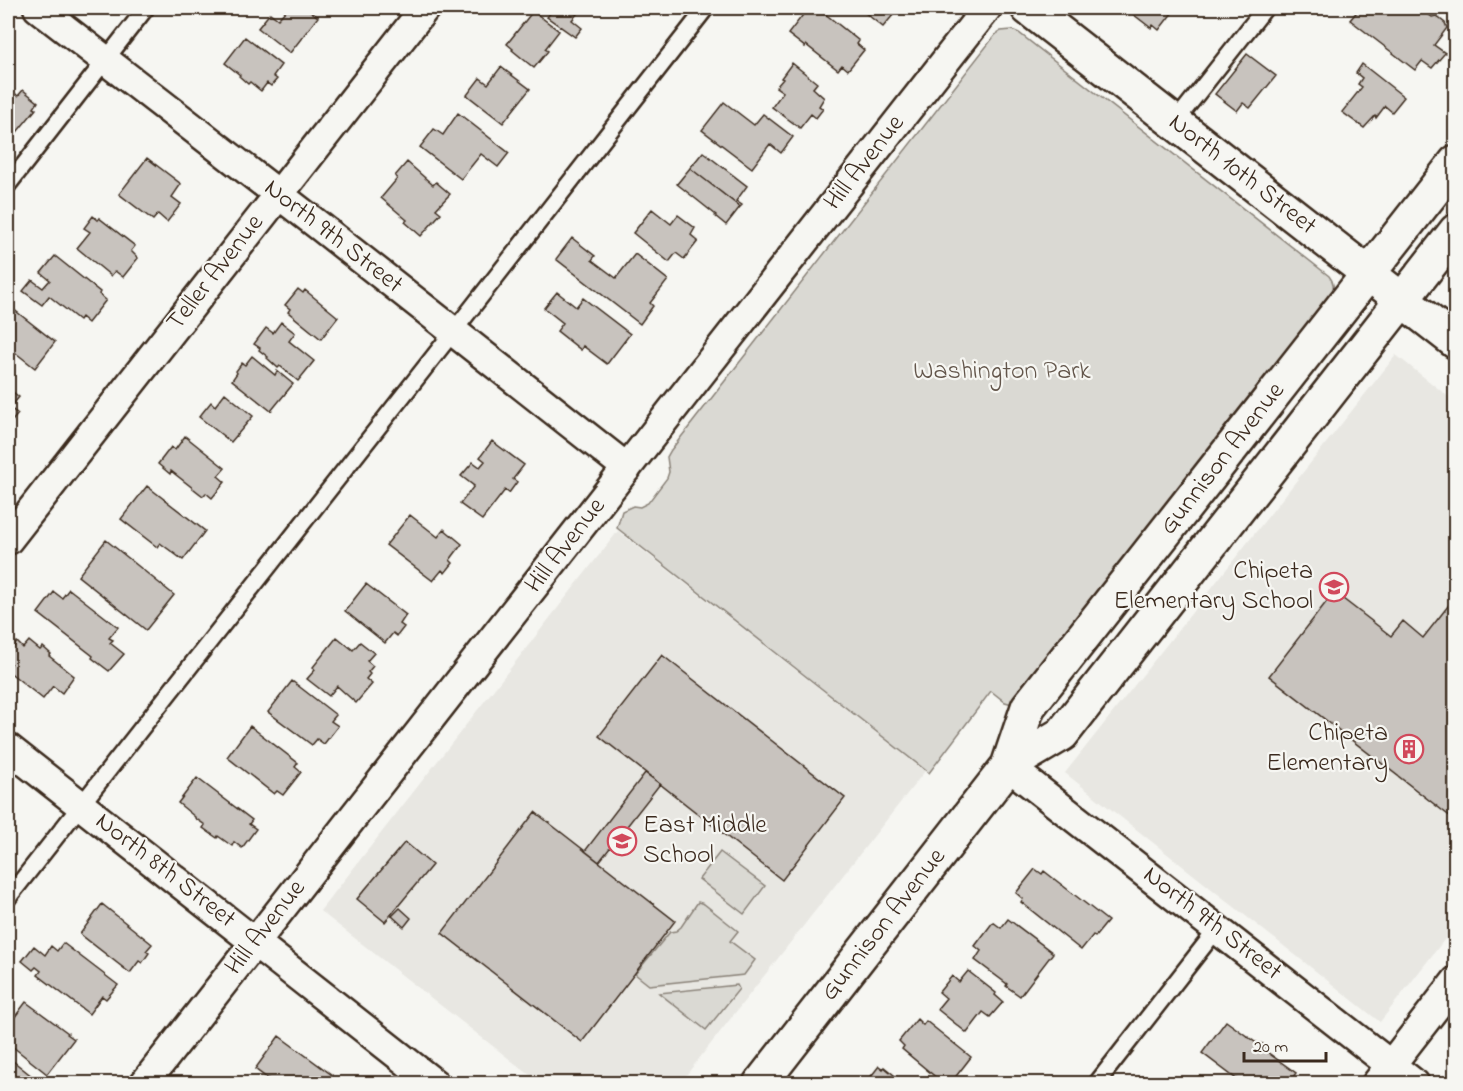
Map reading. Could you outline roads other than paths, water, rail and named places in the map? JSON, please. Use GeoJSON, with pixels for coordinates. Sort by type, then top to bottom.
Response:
{"type":"FeatureCollection","features":[{"type":"Feature","properties":{"kind":"street","name":"North 9th Street"},"geometry":{"type":"LineString","coordinates":[[38,8],[627,468]]}},
{"type":"Feature","properties":{"kind":"street","name":"Teller Avenue"},"geometry":{"type":"LineString","coordinates":[[8,540],[425,8]]}},
{"type":"Feature","properties":{"kind":"street","name":"Hill Avenue"},"geometry":{"type":"LineString","coordinates":[[144,1083],[987,8]]}},
{"type":"Feature","properties":{"kind":"street","name":"North 10th Street"},"geometry":{"type":"LineString","coordinates":[[1028,8],[1455,342]]}},
{"type":"Feature","properties":{"kind":"street","name":"Gunnison Avenue"},"geometry":{"type":"LineString","coordinates":[[759,1083],[1008,766],[1028,707],[1455,162]]}},
{"type":"Feature","properties":{"kind":"street","name":"Gunnison Avenue"},"geometry":{"type":"LineString","coordinates":[[1008,766],[1062,734],[1455,231]]}},
{"type":"Feature","properties":{"kind":"street","name":"North 8th Street"},"geometry":{"type":"LineString","coordinates":[[8,748],[430,1082]]}},
{"type":"Feature","properties":{"kind":"street","name":"North 9th Street"},"geometry":{"type":"LineString","coordinates":[[1008,766],[1217,929],[1383,1074],[1415,1083]]}},
{"type":"Feature","properties":{"kind":"street"},"geometry":{"type":"LineString","coordinates":[[1383,1074],[1455,981]]}},
{"type":"Feature","properties":{"kind":"lane"},"geometry":{"type":"LineString","coordinates":[[8,185],[146,8]]}},
{"type":"Feature","properties":{"kind":"lane"},"geometry":{"type":"LineString","coordinates":[[8,898],[706,8]]}},
{"type":"Feature","properties":{"kind":"lane"},"geometry":{"type":"LineString","coordinates":[[1175,122],[1265,8]]}},
{"type":"Feature","properties":{"kind":"lane"},"geometry":{"type":"LineString","coordinates":[[1096,1083],[1217,929]]}},
{"type":"Feature","properties":{"kind":"place","name":"Chipeta Elementary School"},"geometry":{"type":"Point","coordinates":[1334,587]}},
{"type":"Feature","properties":{"kind":"place","name":"Chipeta Elementary"},"geometry":{"type":"Point","coordinates":[1409,749]}},
{"type":"Feature","properties":{"kind":"place","name":"East Middle School"},"geometry":{"type":"Point","coordinates":[622,841]}},
{"type":"Feature","properties":{"kind":"park label","name":"Washington Park"},"geometry":{"type":"Point","coordinates":[1002,372]}}]}
